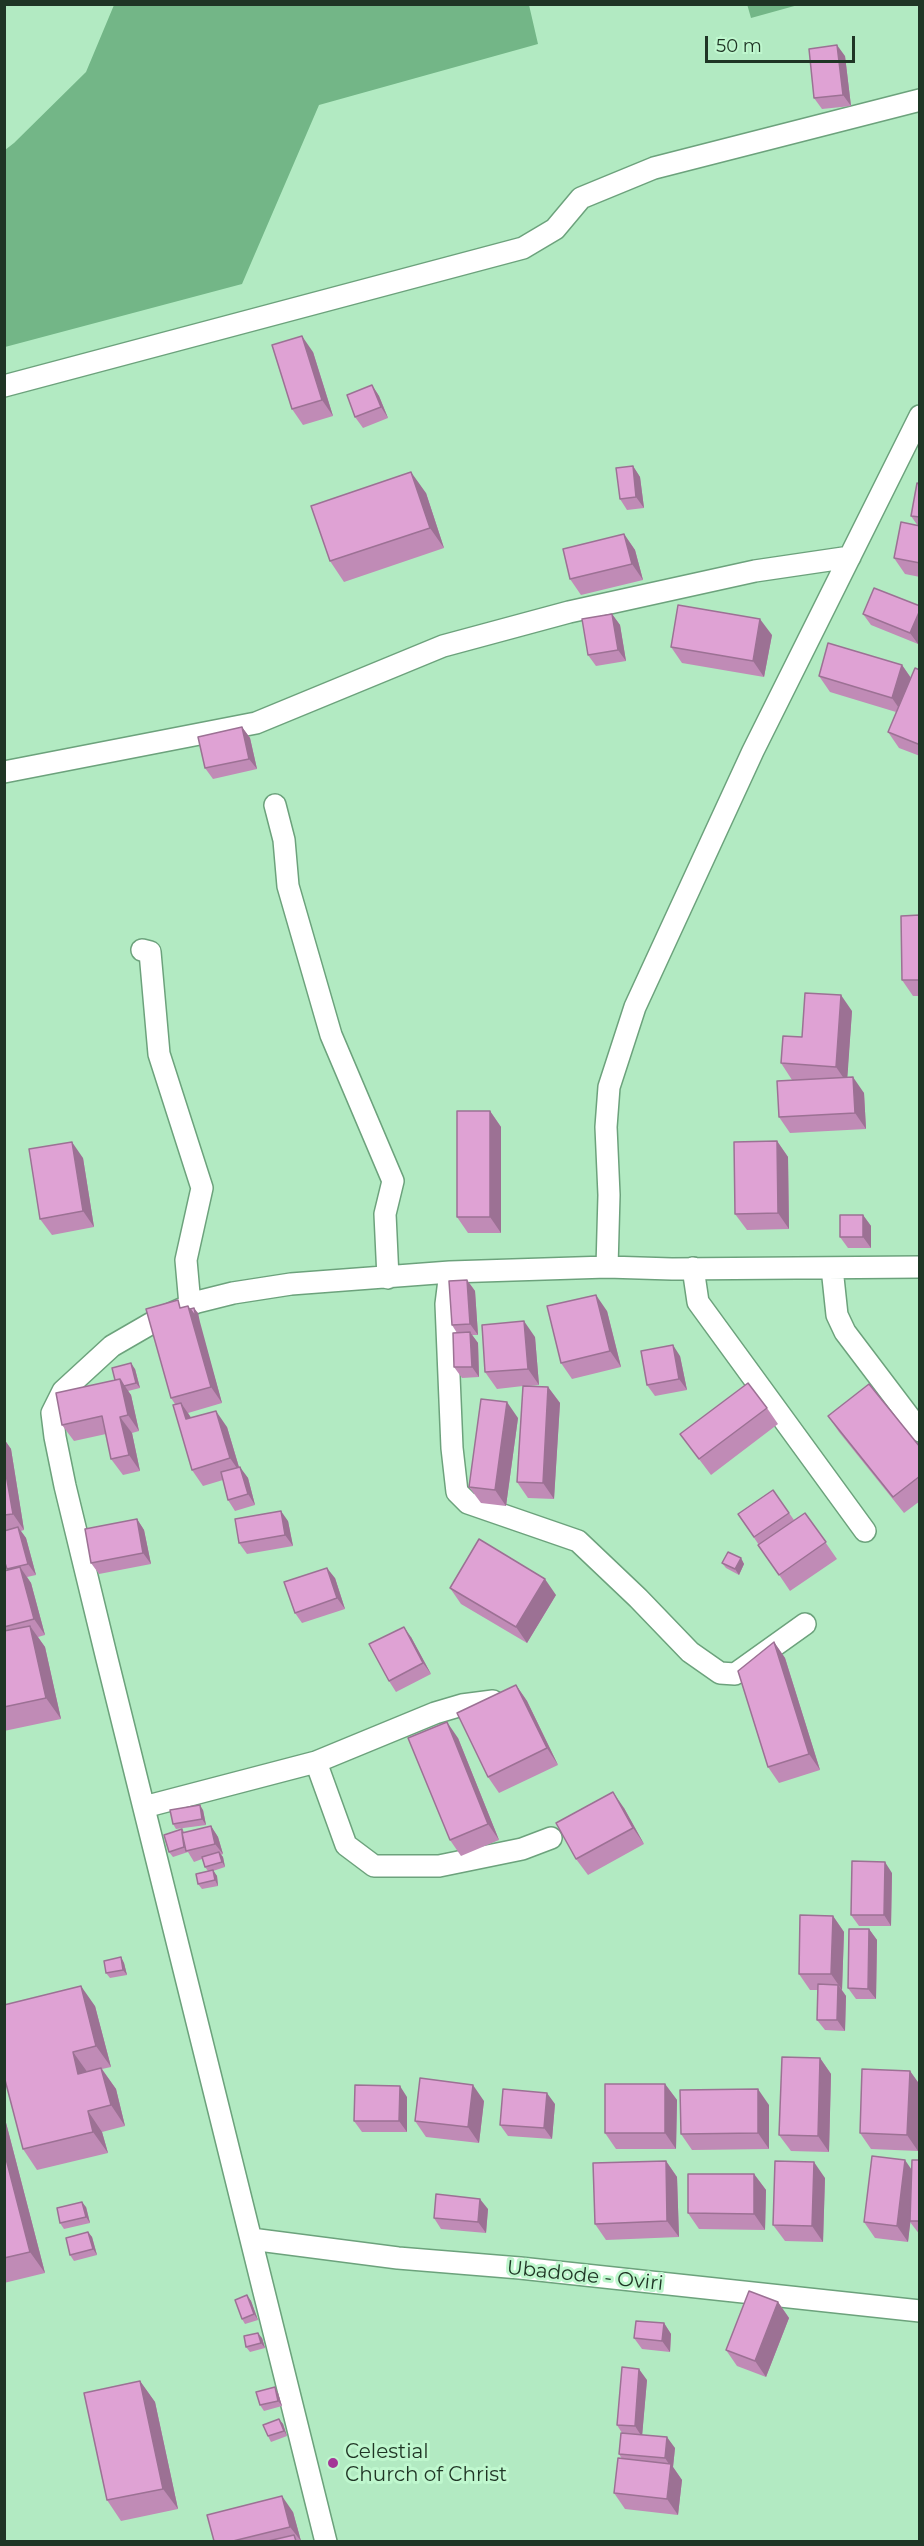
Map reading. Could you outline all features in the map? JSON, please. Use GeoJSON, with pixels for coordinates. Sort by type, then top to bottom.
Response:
{"type":"FeatureCollection","features":[{"type":"Feature","properties":{"kind":"street"},"geometry":{"type":"LineString","coordinates":[[4,386],[523,248],[555,229],[580,198],[654,168],[920,100]]}},
{"type":"Feature","properties":{"kind":"street"},"geometry":{"type":"LineString","coordinates":[[607,1267],[609,1195],[606,1127],[609,1087],[634,1007],[753,751],[920,416]]}},
{"type":"Feature","properties":{"kind":"street"},"geometry":{"type":"LineString","coordinates":[[4,772],[256,723],[443,646],[569,612],[755,571],[850,557]]}},
{"type":"Feature","properties":{"kind":"street"},"geometry":{"type":"LineString","coordinates":[[275,805],[284,840],[288,886],[331,1035],[393,1181],[385,1214],[388,1278]]}},
{"type":"Feature","properties":{"kind":"street"},"geometry":{"type":"LineString","coordinates":[[142,951],[150,952],[159,1054],[202,1188],[186,1260],[190,1305]]}},
{"type":"Feature","properties":{"kind":"street"},"geometry":{"type":"LineString","coordinates":[[326,2541],[65,1486],[52,1413],[63,1390],[112,1346],[157,1320],[190,1305],[233,1293],[291,1284],[450,1272],[607,1267],[920,1267]]}},
{"type":"Feature","properties":{"kind":"street"},"geometry":{"type":"LineString","coordinates":[[693,1268],[699,1302],[865,1531]]}},
{"type":"Feature","properties":{"kind":"street"},"geometry":{"type":"LineString","coordinates":[[832,1268],[837,1315],[845,1332],[920,1431]]}},
{"type":"Feature","properties":{"kind":"street"},"geometry":{"type":"LineString","coordinates":[[450,1272],[446,1304],[452,1448],[457,1492],[468,1503],[578,1541],[690,1652],[720,1673],[735,1674],[805,1624]]}},
{"type":"Feature","properties":{"kind":"street"},"geometry":{"type":"LineString","coordinates":[[144,1807],[316,1762],[435,1713],[462,1705],[493,1701]]}},
{"type":"Feature","properties":{"kind":"street"},"geometry":{"type":"LineString","coordinates":[[316,1762],[346,1845],[374,1866],[439,1866],[522,1850],[551,1838]]}},
{"type":"Feature","properties":{"kind":"street","name":"Ubadode - Oviri"},"geometry":{"type":"LineString","coordinates":[[251,2239],[399,2258],[520,2268],[920,2311]]}},
{"type":"Feature","properties":{"kind":"green space"},"geometry":{"type":"Polygon","coordinates":[[[747,4],[798,4],[798,5],[751,18],[747,4]]]}},
{"type":"Feature","properties":{"kind":"green space"},"geometry":{"type":"Polygon","coordinates":[[[114,5],[529,5],[538,44],[319,105],[242,284],[5,347],[5,150],[86,72],[114,5]]]}},
{"type":"Feature","properties":{"kind":"building"},"geometry":{"type":"Polygon","coordinates":[[[837,45],[843,95],[814,98],[809,49],[837,45]]]}},
{"type":"Feature","properties":{"kind":"building"},"geometry":{"type":"Polygon","coordinates":[[[302,336],[322,400],[292,409],[272,345],[302,336]]]}},
{"type":"Feature","properties":{"kind":"building"},"geometry":{"type":"Polygon","coordinates":[[[372,385],[381,407],[355,417],[347,395],[372,385]]]}},
{"type":"Feature","properties":{"kind":"building"},"geometry":{"type":"Polygon","coordinates":[[[633,466],[636,497],[620,499],[616,468],[633,466]]]}},
{"type":"Feature","properties":{"kind":"building"},"geometry":{"type":"Polygon","coordinates":[[[411,472],[430,528],[330,561],[311,506],[411,472]]]}},
{"type":"Feature","properties":{"kind":"building"},"geometry":{"type":"Polygon","coordinates":[[[917,483],[920,484],[920,517],[911,516],[917,483]]]}},
{"type":"Feature","properties":{"kind":"building"},"geometry":{"type":"Polygon","coordinates":[[[901,522],[920,526],[920,563],[894,558],[901,522]]]}},
{"type":"Feature","properties":{"kind":"building"},"geometry":{"type":"Polygon","coordinates":[[[624,534],[632,564],[570,579],[563,549],[624,534]]]}},
{"type":"Feature","properties":{"kind":"building"},"geometry":{"type":"Polygon","coordinates":[[[874,588],[920,606],[910,633],[863,614],[874,588]]]}},
{"type":"Feature","properties":{"kind":"building"},"geometry":{"type":"Polygon","coordinates":[[[678,605],[760,619],[753,661],[671,647],[678,605]]]}},
{"type":"Feature","properties":{"kind":"building"},"geometry":{"type":"Polygon","coordinates":[[[612,614],[618,650],[588,655],[582,619],[612,614]]]}},
{"type":"Feature","properties":{"kind":"building"},"geometry":{"type":"Polygon","coordinates":[[[828,643],[902,665],[892,698],[819,676],[828,643]]]}},
{"type":"Feature","properties":{"kind":"building"},"geometry":{"type":"Polygon","coordinates":[[[915,668],[920,670],[920,741],[918,744],[888,732],[915,668]]]}},
{"type":"Feature","properties":{"kind":"building"},"geometry":{"type":"Polygon","coordinates":[[[242,727],[249,759],[205,768],[198,737],[242,727]]]}},
{"type":"Feature","properties":{"kind":"building"},"geometry":{"type":"Polygon","coordinates":[[[920,915],[920,980],[902,980],[901,916],[920,915]]]}},
{"type":"Feature","properties":{"kind":"building"},"geometry":{"type":"Polygon","coordinates":[[[805,993],[841,995],[836,1067],[781,1063],[783,1036],[802,1037],[805,993]]]}},
{"type":"Feature","properties":{"kind":"building"},"geometry":{"type":"Polygon","coordinates":[[[853,1077],[855,1113],[779,1117],[777,1081],[853,1077]]]}},
{"type":"Feature","properties":{"kind":"building"},"geometry":{"type":"Polygon","coordinates":[[[457,1111],[490,1111],[490,1217],[457,1217],[457,1111]]]}},
{"type":"Feature","properties":{"kind":"building"},"geometry":{"type":"Polygon","coordinates":[[[777,1141],[778,1213],[735,1214],[734,1142],[777,1141]]]}},
{"type":"Feature","properties":{"kind":"building"},"geometry":{"type":"Polygon","coordinates":[[[72,1142],[83,1211],[40,1219],[29,1149],[72,1142]]]}},
{"type":"Feature","properties":{"kind":"building"},"geometry":{"type":"Polygon","coordinates":[[[840,1215],[863,1215],[863,1237],[840,1237],[840,1215]]]}},
{"type":"Feature","properties":{"kind":"building"},"geometry":{"type":"Polygon","coordinates":[[[467,1280],[470,1324],[452,1325],[449,1281],[467,1280]]]}},
{"type":"Feature","properties":{"kind":"building"},"geometry":{"type":"Polygon","coordinates":[[[596,1295],[610,1351],[561,1363],[547,1306],[596,1295]]]}},
{"type":"Feature","properties":{"kind":"building"},"geometry":{"type":"Polygon","coordinates":[[[178,1300],[180,1308],[188,1306],[211,1387],[171,1398],[146,1309],[178,1300]]]}},
{"type":"Feature","properties":{"kind":"building"},"geometry":{"type":"Polygon","coordinates":[[[524,1321],[528,1369],[485,1372],[482,1325],[524,1321]]]}},
{"type":"Feature","properties":{"kind":"building"},"geometry":{"type":"Polygon","coordinates":[[[470,1332],[472,1367],[454,1367],[453,1333],[470,1332]]]}},
{"type":"Feature","properties":{"kind":"building"},"geometry":{"type":"Polygon","coordinates":[[[673,1345],[679,1379],[647,1385],[641,1351],[673,1345]]]}},
{"type":"Feature","properties":{"kind":"building"},"geometry":{"type":"Polygon","coordinates":[[[131,1363],[136,1383],[124,1386],[120,1379],[115,1380],[112,1368],[131,1363]]]}},
{"type":"Feature","properties":{"kind":"building"},"geometry":{"type":"Polygon","coordinates":[[[120,1379],[128,1415],[120,1417],[129,1455],[111,1459],[102,1416],[62,1425],[56,1393],[120,1379]]]}},
{"type":"Feature","properties":{"kind":"building"},"geometry":{"type":"Polygon","coordinates":[[[748,1383],[767,1408],[699,1459],[680,1434],[748,1383]]]}},
{"type":"Feature","properties":{"kind":"building"},"geometry":{"type":"Polygon","coordinates":[[[869,1384],[920,1447],[920,1476],[893,1497],[828,1416],[869,1384]]]}},
{"type":"Feature","properties":{"kind":"building"},"geometry":{"type":"Polygon","coordinates":[[[523,1386],[548,1387],[543,1483],[517,1482],[523,1386]]]}},
{"type":"Feature","properties":{"kind":"building"},"geometry":{"type":"Polygon","coordinates":[[[481,1399],[507,1402],[495,1490],[469,1487],[481,1399]]]}},
{"type":"Feature","properties":{"kind":"building"},"geometry":{"type":"Polygon","coordinates":[[[181,1403],[186,1419],[216,1411],[230,1458],[192,1470],[173,1405],[181,1403]]]}},
{"type":"Feature","properties":{"kind":"building"},"geometry":{"type":"Polygon","coordinates":[[[4,1463],[13,1514],[4,1515],[4,1463]]]}},
{"type":"Feature","properties":{"kind":"building"},"geometry":{"type":"Polygon","coordinates":[[[240,1467],[248,1494],[228,1500],[221,1472],[240,1467]]]}},
{"type":"Feature","properties":{"kind":"building"},"geometry":{"type":"Polygon","coordinates":[[[773,1490],[789,1513],[754,1537],[738,1514],[773,1490]]]}},
{"type":"Feature","properties":{"kind":"building"},"geometry":{"type":"Polygon","coordinates":[[[281,1511],[285,1535],[239,1543],[235,1519],[281,1511]]]}},
{"type":"Feature","properties":{"kind":"building"},"geometry":{"type":"Polygon","coordinates":[[[805,1513],[826,1542],[779,1575],[758,1545],[805,1513]]]}},
{"type":"Feature","properties":{"kind":"building"},"geometry":{"type":"Polygon","coordinates":[[[137,1519],[143,1553],[91,1563],[85,1529],[137,1519]]]}},
{"type":"Feature","properties":{"kind":"building"},"geometry":{"type":"Polygon","coordinates":[[[18,1527],[28,1564],[7,1569],[4,1560],[4,1531],[18,1527]]]}},
{"type":"Feature","properties":{"kind":"building"},"geometry":{"type":"Polygon","coordinates":[[[479,1539],[545,1579],[516,1627],[450,1588],[479,1539]]]}},
{"type":"Feature","properties":{"kind":"building"},"geometry":{"type":"Polygon","coordinates":[[[728,1552],[741,1558],[735,1569],[722,1563],[728,1552]]]}},
{"type":"Feature","properties":{"kind":"building"},"geometry":{"type":"Polygon","coordinates":[[[20,1567],[34,1619],[4,1627],[4,1571],[20,1567]]]}},
{"type":"Feature","properties":{"kind":"building"},"geometry":{"type":"Polygon","coordinates":[[[327,1568],[337,1598],[295,1613],[284,1582],[327,1568]]]}},
{"type":"Feature","properties":{"kind":"building"},"geometry":{"type":"Polygon","coordinates":[[[30,1626],[46,1698],[4,1707],[4,1631],[30,1626]]]}},
{"type":"Feature","properties":{"kind":"building"},"geometry":{"type":"Polygon","coordinates":[[[404,1627],[423,1663],[389,1681],[369,1644],[404,1627]]]}},
{"type":"Feature","properties":{"kind":"building"},"geometry":{"type":"Polygon","coordinates":[[[774,1642],[809,1754],[768,1767],[738,1671],[774,1642]]]}},
{"type":"Feature","properties":{"kind":"building"},"geometry":{"type":"Polygon","coordinates":[[[516,1685],[547,1748],[488,1777],[457,1713],[516,1685]]]}},
{"type":"Feature","properties":{"kind":"building"},"geometry":{"type":"Polygon","coordinates":[[[447,1722],[488,1824],[450,1840],[408,1738],[447,1722]]]}},
{"type":"Feature","properties":{"kind":"building"},"geometry":{"type":"Polygon","coordinates":[[[613,1792],[633,1828],[576,1859],[556,1823],[613,1792]]]}},
{"type":"Feature","properties":{"kind":"building"},"geometry":{"type":"Polygon","coordinates":[[[200,1805],[202,1819],[173,1824],[170,1810],[200,1805]]]}},
{"type":"Feature","properties":{"kind":"building"},"geometry":{"type":"Polygon","coordinates":[[[211,1826],[215,1844],[186,1851],[182,1833],[211,1826]]]}},
{"type":"Feature","properties":{"kind":"building"},"geometry":{"type":"Polygon","coordinates":[[[182,1829],[184,1847],[169,1852],[164,1835],[182,1829]]]}},
{"type":"Feature","properties":{"kind":"building"},"geometry":{"type":"Polygon","coordinates":[[[219,1852],[222,1862],[205,1867],[202,1857],[219,1852]]]}},
{"type":"Feature","properties":{"kind":"building"},"geometry":{"type":"Polygon","coordinates":[[[852,1861],[885,1862],[884,1915],[851,1915],[852,1861]]]}},
{"type":"Feature","properties":{"kind":"building"},"geometry":{"type":"Polygon","coordinates":[[[213,1870],[215,1880],[198,1884],[196,1874],[213,1870]]]}},
{"type":"Feature","properties":{"kind":"building"},"geometry":{"type":"Polygon","coordinates":[[[800,1915],[833,1916],[831,1974],[799,1974],[800,1915]]]}},
{"type":"Feature","properties":{"kind":"building"},"geometry":{"type":"Polygon","coordinates":[[[849,1929],[869,1929],[868,1989],[848,1988],[849,1929]]]}},
{"type":"Feature","properties":{"kind":"building"},"geometry":{"type":"Polygon","coordinates":[[[121,1957],[123,1970],[106,1973],[104,1961],[121,1957]]]}},
{"type":"Feature","properties":{"kind":"building"},"geometry":{"type":"Polygon","coordinates":[[[818,1984],[838,1985],[837,2020],[817,2020],[818,1984]]]}},
{"type":"Feature","properties":{"kind":"building"},"geometry":{"type":"Polygon","coordinates":[[[81,1986],[96,2046],[73,2052],[78,2074],[101,2068],[111,2105],[88,2111],[93,2132],[23,2149],[4,2076],[4,2005],[81,1986]]]}},
{"type":"Feature","properties":{"kind":"building"},"geometry":{"type":"Polygon","coordinates":[[[782,2057],[820,2058],[818,2136],[779,2135],[782,2057]]]}},
{"type":"Feature","properties":{"kind":"building"},"geometry":{"type":"Polygon","coordinates":[[[862,2069],[910,2071],[907,2135],[860,2133],[862,2069]]]}},
{"type":"Feature","properties":{"kind":"building"},"geometry":{"type":"Polygon","coordinates":[[[420,2078],[473,2085],[468,2127],[415,2121],[420,2078]]]}},
{"type":"Feature","properties":{"kind":"building"},"geometry":{"type":"Polygon","coordinates":[[[605,2084],[665,2084],[665,2133],[605,2133],[605,2084]]]}},
{"type":"Feature","properties":{"kind":"building"},"geometry":{"type":"Polygon","coordinates":[[[355,2085],[400,2086],[399,2121],[354,2121],[355,2085]]]}},
{"type":"Feature","properties":{"kind":"building"},"geometry":{"type":"Polygon","coordinates":[[[503,2089],[547,2093],[544,2128],[500,2125],[503,2089]]]}},
{"type":"Feature","properties":{"kind":"building"},"geometry":{"type":"Polygon","coordinates":[[[758,2089],[758,2133],[681,2134],[680,2090],[758,2089]]]}},
{"type":"Feature","properties":{"kind":"building"},"geometry":{"type":"Polygon","coordinates":[[[4,2151],[30,2252],[4,2258],[4,2151]]]}},
{"type":"Feature","properties":{"kind":"building"},"geometry":{"type":"Polygon","coordinates":[[[872,2156],[905,2160],[897,2226],[864,2222],[872,2156]]]}},
{"type":"Feature","properties":{"kind":"building"},"geometry":{"type":"Polygon","coordinates":[[[912,2160],[920,2160],[920,2221],[910,2221],[912,2160]]]}},
{"type":"Feature","properties":{"kind":"building"},"geometry":{"type":"Polygon","coordinates":[[[666,2161],[667,2221],[595,2224],[593,2163],[666,2161]]]}},
{"type":"Feature","properties":{"kind":"building"},"geometry":{"type":"Polygon","coordinates":[[[775,2161],[814,2162],[812,2226],[773,2225],[775,2161]]]}},
{"type":"Feature","properties":{"kind":"building"},"geometry":{"type":"Polygon","coordinates":[[[688,2174],[754,2174],[754,2214],[688,2213],[688,2174]]]}},
{"type":"Feature","properties":{"kind":"building"},"geometry":{"type":"Polygon","coordinates":[[[436,2194],[480,2199],[478,2222],[434,2218],[436,2194]]]}},
{"type":"Feature","properties":{"kind":"building"},"geometry":{"type":"Polygon","coordinates":[[[82,2202],[86,2217],[60,2223],[57,2208],[82,2202]]]}},
{"type":"Feature","properties":{"kind":"building"},"geometry":{"type":"Polygon","coordinates":[[[88,2232],[93,2249],[70,2255],[66,2238],[88,2232]]]}},
{"type":"Feature","properties":{"kind":"building"},"geometry":{"type":"Polygon","coordinates":[[[749,2291],[778,2302],[755,2361],[726,2350],[749,2291]]]}},
{"type":"Feature","properties":{"kind":"building"},"geometry":{"type":"Polygon","coordinates":[[[247,2295],[254,2314],[242,2319],[235,2300],[247,2295]]]}},
{"type":"Feature","properties":{"kind":"building"},"geometry":{"type":"Polygon","coordinates":[[[636,2321],[664,2323],[662,2341],[634,2338],[636,2321]]]}},
{"type":"Feature","properties":{"kind":"building"},"geometry":{"type":"Polygon","coordinates":[[[258,2333],[261,2343],[246,2347],[244,2336],[258,2333]]]}},
{"type":"Feature","properties":{"kind":"building"},"geometry":{"type":"Polygon","coordinates":[[[622,2367],[639,2369],[635,2426],[617,2425],[622,2367]]]}},
{"type":"Feature","properties":{"kind":"building"},"geometry":{"type":"Polygon","coordinates":[[[140,2381],[163,2489],[107,2500],[84,2393],[140,2381]]]}},
{"type":"Feature","properties":{"kind":"building"},"geometry":{"type":"Polygon","coordinates":[[[275,2387],[278,2401],[260,2405],[256,2392],[275,2387]]]}},
{"type":"Feature","properties":{"kind":"building"},"geometry":{"type":"Polygon","coordinates":[[[279,2419],[284,2431],[268,2436],[263,2425],[279,2419]]]}},
{"type":"Feature","properties":{"kind":"building"},"geometry":{"type":"Polygon","coordinates":[[[621,2433],[667,2437],[665,2458],[619,2454],[621,2433]]]}},
{"type":"Feature","properties":{"kind":"building"},"geometry":{"type":"Polygon","coordinates":[[[618,2458],[671,2464],[667,2499],[614,2493],[618,2458]]]}},
{"type":"Feature","properties":{"kind":"building"},"geometry":{"type":"Polygon","coordinates":[[[282,2496],[290,2527],[233,2541],[214,2541],[207,2515],[282,2496]]]}},
{"type":"Feature","properties":{"kind":"building"},"geometry":{"type":"Polygon","coordinates":[[[294,2535],[296,2541],[268,2541],[294,2535]]]}},
{"type":"Feature","properties":{"kind":"place","name":"Celestial Church of Christ"},"geometry":{"type":"Point","coordinates":[333,2463]}}]}
